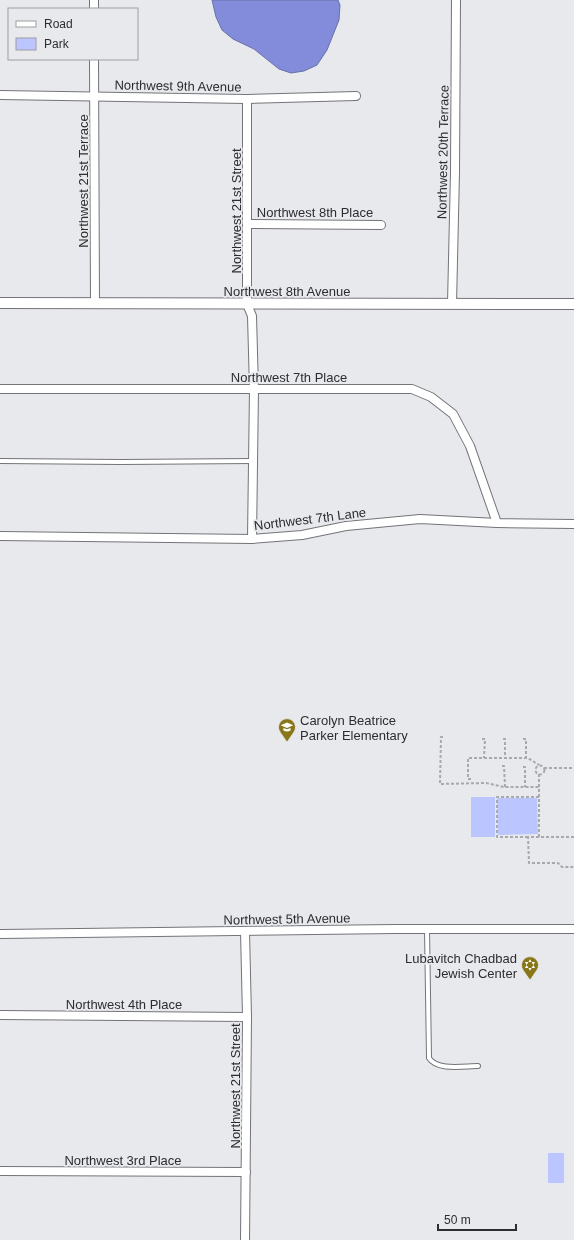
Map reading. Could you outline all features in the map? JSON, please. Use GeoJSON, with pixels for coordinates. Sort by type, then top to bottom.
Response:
{"type":"FeatureCollection","features":[{"type":"Feature","properties":{"kind":"street","name":"Northwest 20th Terrace"},"geometry":{"type":"LineString","coordinates":[[452,304],[455,172],[456,0]]}},
{"type":"Feature","properties":{"kind":"street","name":"Northwest 21st Terrace"},"geometry":{"type":"LineString","coordinates":[[94,60],[95,303]]}},
{"type":"Feature","properties":{"kind":"street","name":"Northwest 9th Avenue"},"geometry":{"type":"LineString","coordinates":[[0,95],[248,99],[356,96]]}},
{"type":"Feature","properties":{"kind":"street","name":"Northwest 21st Street"},"geometry":{"type":"LineString","coordinates":[[248,99],[247,304],[252,316],[254,389],[252,539]]}},
{"type":"Feature","properties":{"kind":"street","name":"Northwest 8th Place"},"geometry":{"type":"LineString","coordinates":[[248,224],[381,224]]}},
{"type":"Feature","properties":{"kind":"street","name":"Northwest 8th Avenue"},"geometry":{"type":"LineString","coordinates":[[0,303],[574,304]]}},
{"type":"Feature","properties":{"kind":"street","name":"Northwest 7th Place"},"geometry":{"type":"LineString","coordinates":[[0,388],[412,389],[431,396],[453,414],[470,446],[497,523]]}},
{"type":"Feature","properties":{"kind":"street","name":"Northwest 7th Lane"},"geometry":{"type":"LineString","coordinates":[[0,536],[252,539],[302,535],[346,526],[420,518],[497,523],[574,524]]}},
{"type":"Feature","properties":{"kind":"street","name":"Northwest 5th Avenue"},"geometry":{"type":"LineString","coordinates":[[0,934],[574,929]]}},
{"type":"Feature","properties":{"kind":"street","name":"Northwest 21st Street"},"geometry":{"type":"LineString","coordinates":[[245,931],[247,1016],[245,1240]]}},
{"type":"Feature","properties":{"kind":"street","name":"Northwest 4th Place"},"geometry":{"type":"LineString","coordinates":[[0,1015],[247,1016]]}},
{"type":"Feature","properties":{"kind":"street","name":"Northwest 3rd Place"},"geometry":{"type":"LineString","coordinates":[[0,1171],[246,1172]]}},
{"type":"Feature","properties":{"kind":"lane"},"geometry":{"type":"LineString","coordinates":[[0,461],[253,461]]}},
{"type":"Feature","properties":{"kind":"lane"},"geometry":{"type":"LineString","coordinates":[[427,930],[430,1058],[432,1062],[438,1066],[478,1066]]}},
{"type":"Feature","properties":{"kind":"path"},"geometry":{"type":"LineString","coordinates":[[443,737],[440,737],[442,748],[442,771],[440,784],[486,783],[505,787],[540,787]]}},
{"type":"Feature","properties":{"kind":"path"},"geometry":{"type":"LineString","coordinates":[[482,739],[485,739],[484,758]]}},
{"type":"Feature","properties":{"kind":"path"},"geometry":{"type":"LineString","coordinates":[[503,739],[505,739],[505,758]]}},
{"type":"Feature","properties":{"kind":"path"},"geometry":{"type":"LineString","coordinates":[[523,739],[526,739],[526,758]]}},
{"type":"Feature","properties":{"kind":"path"},"geometry":{"type":"LineString","coordinates":[[471,779],[468,779],[468,758],[526,758],[544,768],[574,768]]}},
{"type":"Feature","properties":{"kind":"path"},"geometry":{"type":"LineString","coordinates":[[540,765],[535,769],[536,772],[540,774]]}},
{"type":"Feature","properties":{"kind":"path"},"geometry":{"type":"LineString","coordinates":[[502,766],[504,766],[505,787]]}},
{"type":"Feature","properties":{"kind":"path"},"geometry":{"type":"LineString","coordinates":[[523,767],[525,767],[525,787]]}},
{"type":"Feature","properties":{"kind":"path"},"geometry":{"type":"LineString","coordinates":[[539,837],[540,774],[544,772],[544,768]]}},
{"type":"Feature","properties":{"kind":"path"},"geometry":{"type":"LineString","coordinates":[[540,797],[496,797],[497,837],[574,837]]}},
{"type":"Feature","properties":{"kind":"path"},"geometry":{"type":"LineString","coordinates":[[528,837],[529,863],[558,863],[562,868],[574,868]]}},
{"type":"Feature","properties":{"kind":"green space"},"geometry":{"type":"Polygon","coordinates":[[[471,797],[495,797],[495,837],[471,837],[471,797]]]}},
{"type":"Feature","properties":{"kind":"green space"},"geometry":{"type":"Polygon","coordinates":[[[497,798],[537,798],[538,834],[498,835],[497,798]]]}},
{"type":"Feature","properties":{"kind":"green space"},"geometry":{"type":"Polygon","coordinates":[[[548,1153],[564,1153],[564,1183],[548,1183],[548,1153]]]}},
{"type":"Feature","properties":{"kind":"shaded area"},"geometry":{"type":"Polygon","coordinates":[[[212,0],[338,0],[340,5],[339,20],[327,50],[317,65],[304,71],[291,73],[279,69],[254,49],[233,39],[222,30],[216,17],[212,0]]]}},
{"type":"Feature","properties":{"kind":"place","name":"Carolyn Beatrice Parker Elementary"},"geometry":{"type":"Point","coordinates":[287,742]}},
{"type":"Feature","properties":{"kind":"place","name":"Lubavitch Chadbad Jewish Center"},"geometry":{"type":"Point","coordinates":[530,980]}}]}
